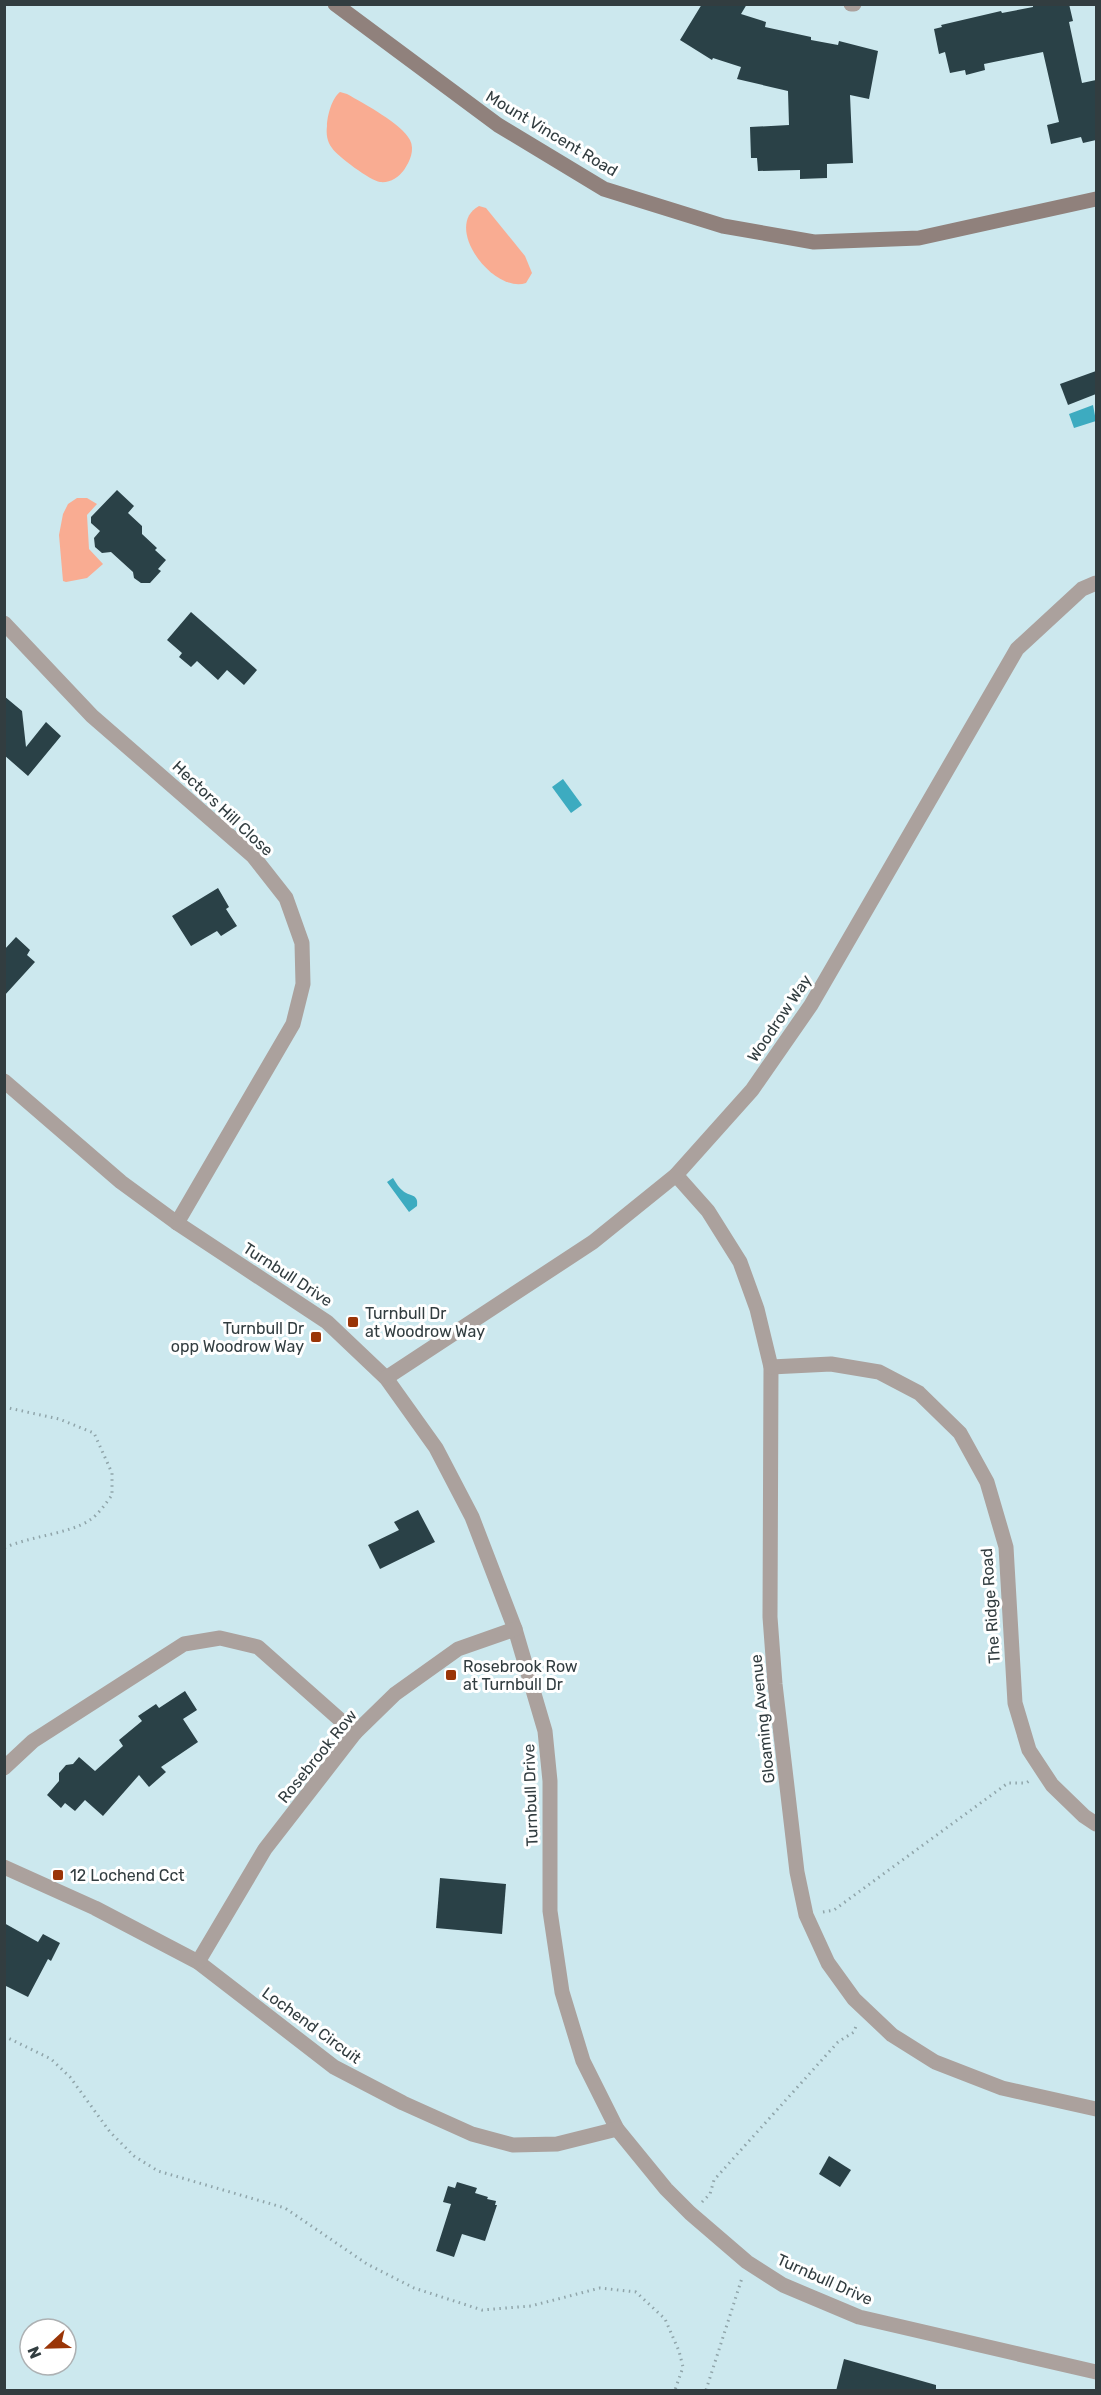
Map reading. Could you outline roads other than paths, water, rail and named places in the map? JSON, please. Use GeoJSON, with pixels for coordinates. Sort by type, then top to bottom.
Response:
{"type":"FeatureCollection","features":[{"type":"Feature","properties":{"kind":"main road","name":"Mount Vincent Road"},"geometry":{"type":"LineString","coordinates":[[335,4],[498,125],[604,189],[723,226],[814,242],[919,238],[1096,199]]}},
{"type":"Feature","properties":{"kind":"street","name":"Woodrow Way"},"geometry":{"type":"LineString","coordinates":[[386,1378],[593,1242],[676,1175],[752,1090],[811,1005],[1017,649],[1082,589],[1096,583]]}},
{"type":"Feature","properties":{"kind":"street","name":"Hectors Hill Close"},"geometry":{"type":"LineString","coordinates":[[4,622],[93,716],[253,856],[286,898],[302,943],[303,984],[293,1024],[177,1223]]}},
{"type":"Feature","properties":{"kind":"street","name":"Turnbull Drive"},"geometry":{"type":"LineString","coordinates":[[4,1081],[121,1182],[177,1223],[327,1322],[386,1378],[436,1448],[472,1517],[515,1629],[545,1731],[550,1781],[550,1911],[562,1992],[584,2061],[617,2129],[666,2189],[747,2262],[783,2284],[859,2317],[1096,2372]]}},
{"type":"Feature","properties":{"kind":"street","name":"Gloaming Avenue"},"geometry":{"type":"LineString","coordinates":[[676,1175],[708,1211],[740,1262],[758,1309],[771,1367],[770,1617],[775,1684],[796,1860],[806,1915],[828,1963],[864,2011],[892,2035],[935,2062],[1002,2088],[1096,2109]]}},
{"type":"Feature","properties":{"kind":"street","name":"The Ridge Road"},"geometry":{"type":"LineString","coordinates":[[771,1367],[831,1364],[879,1372],[920,1393],[960,1432],[987,1482],[1006,1547],[1015,1703],[1029,1750],[1052,1785],[1084,1816],[1096,1824]]}},
{"type":"Feature","properties":{"kind":"street","name":"Rosebrook Row"},"geometry":{"type":"LineString","coordinates":[[198,1962],[266,1849],[355,1733],[395,1694],[458,1649],[515,1629]]}},
{"type":"Feature","properties":{"kind":"street"},"geometry":{"type":"LineString","coordinates":[[4,1768],[33,1741],[184,1644],[220,1638],[258,1647],[355,1733]]}},
{"type":"Feature","properties":{"kind":"street","name":"Lochend Circuit"},"geometry":{"type":"LineString","coordinates":[[4,1867],[95,1908],[198,1962],[334,2067],[403,2103],[472,2134],[513,2145],[557,2144],[617,2129]]}},
{"type":"Feature","properties":{"kind":"water"},"geometry":{"type":"Polygon","coordinates":[[[1093,405],[1096,421],[1074,428],[1069,414],[1093,405]]]}},
{"type":"Feature","properties":{"kind":"water"},"geometry":{"type":"Polygon","coordinates":[[[563,779],[582,805],[571,813],[552,787],[563,779]]]}},
{"type":"Feature","properties":{"kind":"water"},"geometry":{"type":"Polygon","coordinates":[[[393,1178],[401,1189],[416,1199],[417,1206],[409,1212],[387,1182],[393,1178]]]}},
{"type":"Feature","properties":{"kind":"place","name":"Turnbull Dr at Woodrow Way"},"geometry":{"type":"Point","coordinates":[353,1322]}},
{"type":"Feature","properties":{"kind":"place","name":"Turnbull Dr opp Woodrow Way"},"geometry":{"type":"Point","coordinates":[316,1337]}},
{"type":"Feature","properties":{"kind":"place","name":"Rosebrook Row at Turnbull Dr"},"geometry":{"type":"Point","coordinates":[451,1675]}},
{"type":"Feature","properties":{"kind":"place","name":"12 Lochend Cct"},"geometry":{"type":"Point","coordinates":[58,1875]}}]}
